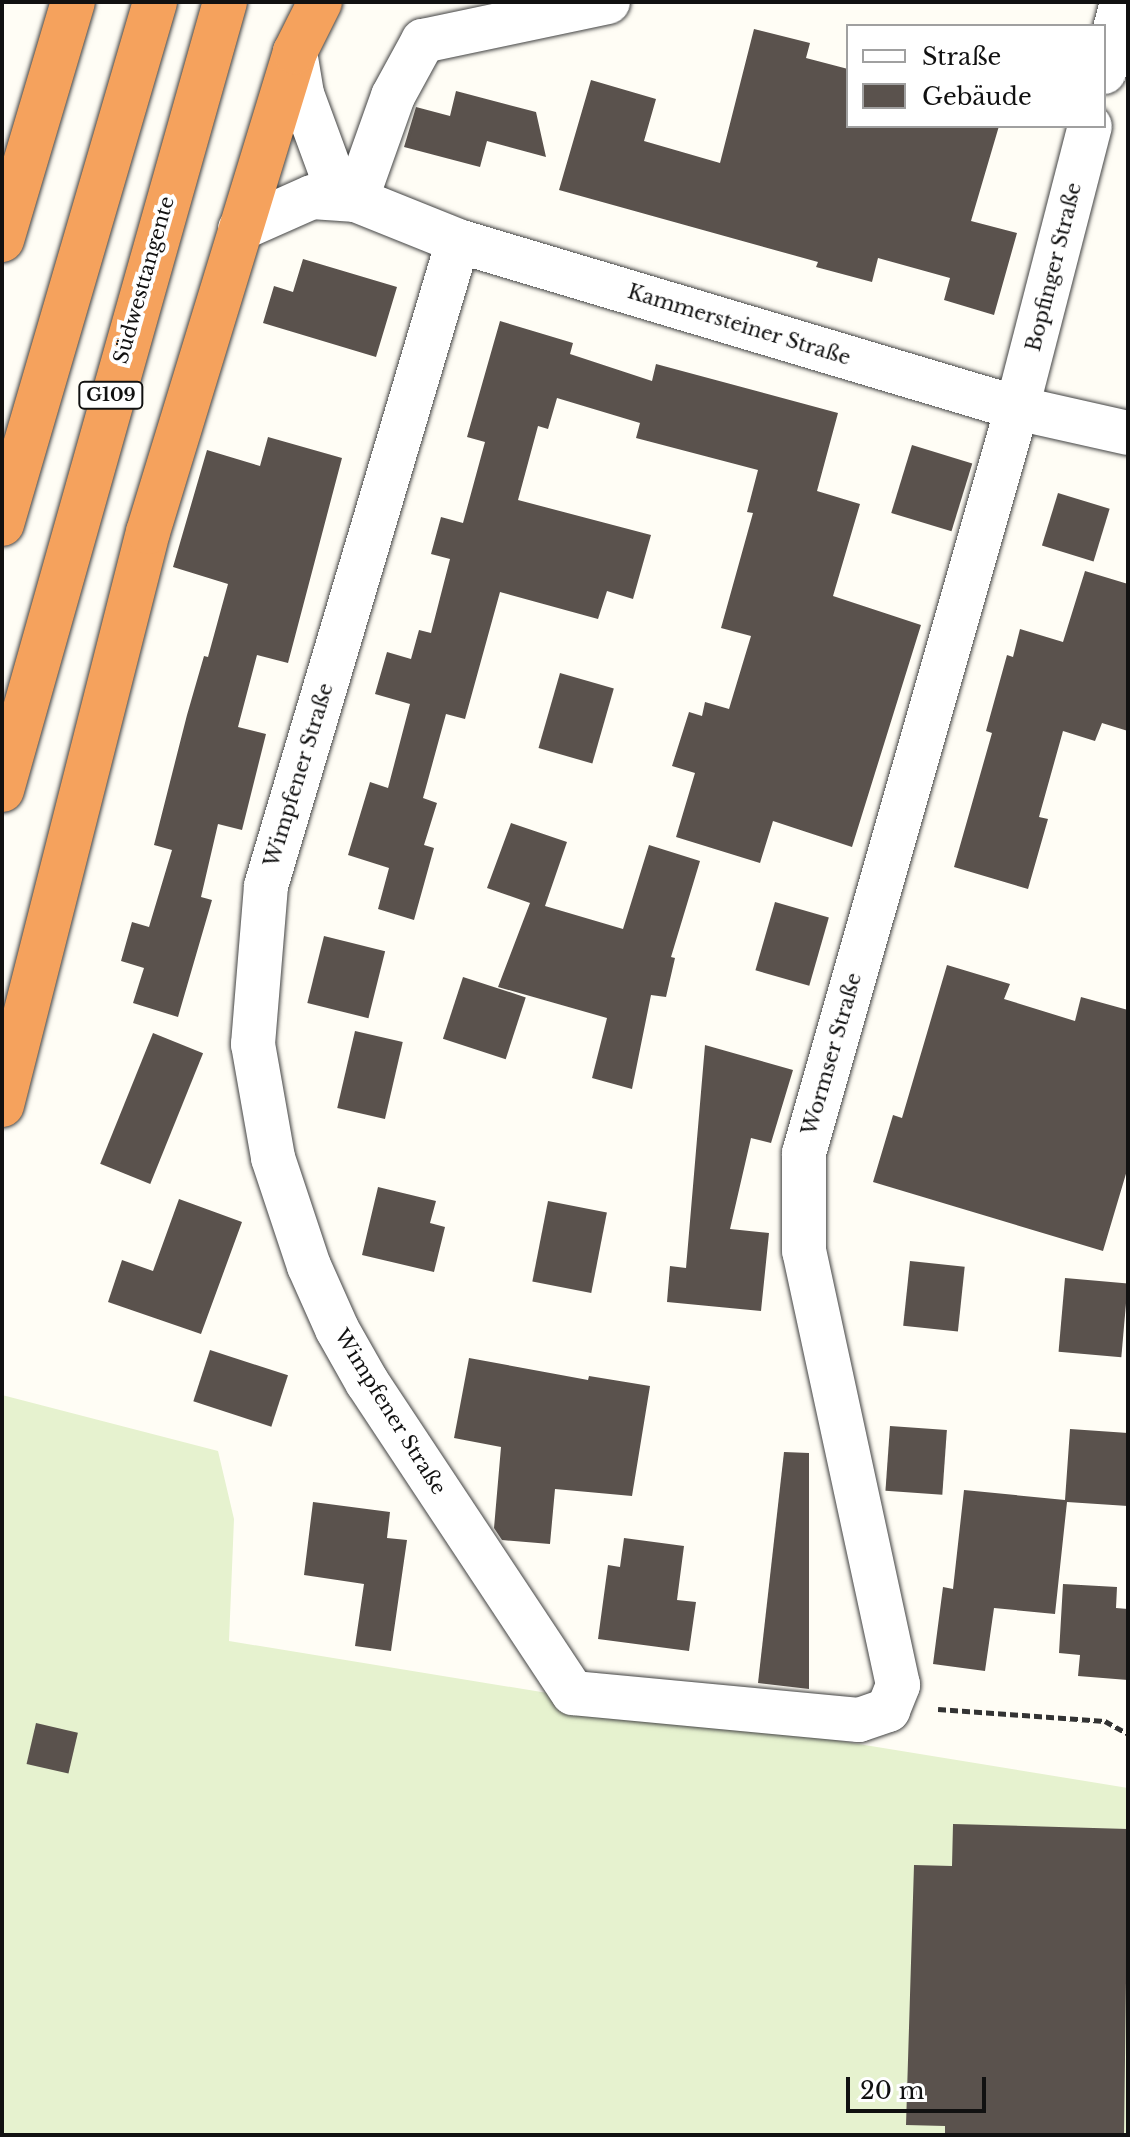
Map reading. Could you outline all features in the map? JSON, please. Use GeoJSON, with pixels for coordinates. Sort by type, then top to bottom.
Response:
{"type":"FeatureCollection","features":[{"type":"Feature","properties":{"kind":"highway"},"geometry":{"type":"LineString","coordinates":[[2,240],[73,2]]}},
{"type":"Feature","properties":{"kind":"highway"},"geometry":{"type":"LineString","coordinates":[[2,524],[155,2]]}},
{"type":"Feature","properties":{"kind":"highway","name":"Südwesttangente"},"geometry":{"type":"LineString","coordinates":[[2,790],[225,2]]}},
{"type":"Feature","properties":{"kind":"highway"},"geometry":{"type":"LineString","coordinates":[[2,1105],[148,532],[295,52],[320,2]]}},
{"type":"Feature","properties":{"kind":"street"},"geometry":{"type":"LineString","coordinates":[[356,200],[393,96],[423,41],[608,2]]}},
{"type":"Feature","properties":{"kind":"street"},"geometry":{"type":"LineString","coordinates":[[1106,64],[1122,2]]}},
{"type":"Feature","properties":{"kind":"street","name":"Kammersteiner Straße"},"geometry":{"type":"LineString","coordinates":[[295,52],[302,94],[330,170],[356,200]]}},
{"type":"Feature","properties":{"kind":"street","name":"Bopfinger Straße"},"geometry":{"type":"LineString","coordinates":[[1017,408],[1089,128]]}},
{"type":"Feature","properties":{"kind":"street","name":"Kammersteiner Straße"},"geometry":{"type":"LineString","coordinates":[[240,229],[312,197],[356,200],[458,241],[1017,408],[1128,433]]}},
{"type":"Feature","properties":{"kind":"street","name":"Wimpfener Straße"},"geometry":{"type":"LineString","coordinates":[[458,241],[266,886],[253,1044],[273,1158],[309,1266],[344,1343],[573,1693],[859,1720],[888,1710]]}},
{"type":"Feature","properties":{"kind":"street","name":"Wormser Straße"},"geometry":{"type":"LineString","coordinates":[[888,1710],[898,1685],[804,1251],[804,1153],[1017,408]]}},
{"type":"Feature","properties":{"kind":"path"},"geometry":{"type":"LineString","coordinates":[[888,1710],[930,1709],[1105,1721],[1128,1734]]}},
{"type":"Feature","properties":{"kind":"green space"},"geometry":{"type":"Polygon","coordinates":[[[2,1395],[218,1451],[234,1519],[229,1641],[1128,1788],[1128,2135],[2,2135],[2,1395]]]}},
{"type":"Feature","properties":{"kind":"building"},"geometry":{"type":"Polygon","coordinates":[[[754,29],[810,43],[806,58],[846,68],[846,128],[998,128],[971,221],[1017,233],[994,315],[944,300],[950,278],[878,258],[872,282],[816,267],[818,262],[559,190],[591,80],[656,99],[644,141],[720,163],[754,29]]]}},
{"type":"Feature","properties":{"kind":"building"},"geometry":{"type":"Polygon","coordinates":[[[456,91],[536,112],[546,157],[487,141],[480,167],[404,147],[416,107],[450,116],[456,91]]]}},
{"type":"Feature","properties":{"kind":"building"},"geometry":{"type":"Polygon","coordinates":[[[303,259],[397,287],[376,357],[263,323],[274,286],[293,292],[303,259]]]}},
{"type":"Feature","properties":{"kind":"building"},"geometry":{"type":"Polygon","coordinates":[[[500,321],[573,343],[570,354],[652,381],[656,364],[838,413],[817,491],[860,504],[833,596],[921,625],[852,847],[773,821],[760,863],[676,837],[695,773],[672,766],[689,712],[702,716],[705,702],[729,709],[751,636],[721,628],[753,513],[747,512],[758,470],[636,438],[640,423],[557,398],[548,429],[538,426],[518,500],[651,535],[633,599],[607,591],[598,619],[500,592],[465,719],[446,714],[423,798],[437,803],[424,845],[434,848],[414,920],[378,909],[389,868],[348,855],[370,782],[388,788],[410,704],[375,694],[387,652],[411,659],[419,630],[431,633],[450,559],[431,554],[441,517],[463,523],[485,442],[467,437],[500,321]]]}},
{"type":"Feature","properties":{"kind":"building"},"geometry":{"type":"Polygon","coordinates":[[[268,437],[342,458],[288,663],[257,655],[238,727],[266,734],[242,830],[218,824],[201,897],[212,900],[178,1017],[133,1003],[144,968],[121,961],[132,922],[149,927],[172,850],[154,845],[187,715],[204,656],[208,657],[228,584],[173,567],[207,450],[260,466],[268,437]]]}},
{"type":"Feature","properties":{"kind":"building"},"geometry":{"type":"Polygon","coordinates":[[[912,445],[972,463],[951,531],[891,513],[912,445]]]}},
{"type":"Feature","properties":{"kind":"building"},"geometry":{"type":"Polygon","coordinates":[[[1058,493],[1110,509],[1094,561],[1042,546],[1058,493]]]}},
{"type":"Feature","properties":{"kind":"building"},"geometry":{"type":"Polygon","coordinates":[[[1085,571],[1128,584],[1128,731],[1102,723],[1095,741],[1063,731],[1039,817],[1048,819],[1028,889],[954,867],[992,733],[986,731],[1007,655],[1013,657],[1020,629],[1063,642],[1085,571]]]}},
{"type":"Feature","properties":{"kind":"building"},"geometry":{"type":"Polygon","coordinates":[[[560,673],[614,688],[592,763],[539,748],[560,673]]]}},
{"type":"Feature","properties":{"kind":"building"},"geometry":{"type":"Polygon","coordinates":[[[511,823],[567,842],[545,906],[623,929],[649,845],[700,861],[671,957],[675,958],[666,997],[651,995],[632,1089],[592,1078],[607,1018],[498,987],[530,903],[487,888],[511,823]]]}},
{"type":"Feature","properties":{"kind":"building"},"geometry":{"type":"Polygon","coordinates":[[[775,902],[829,917],[809,986],[755,970],[775,902]]]}},
{"type":"Feature","properties":{"kind":"building"},"geometry":{"type":"Polygon","coordinates":[[[324,936],[385,951],[368,1018],[307,1003],[324,936]]]}},
{"type":"Feature","properties":{"kind":"building"},"geometry":{"type":"Polygon","coordinates":[[[947,965],[1010,984],[1004,999],[1075,1021],[1081,997],[1128,1010],[1128,1167],[1103,1251],[873,1182],[893,1115],[902,1118],[947,965]]]}},
{"type":"Feature","properties":{"kind":"building"},"geometry":{"type":"Polygon","coordinates":[[[463,977],[526,997],[506,1059],[443,1039],[463,977]]]}},
{"type":"Feature","properties":{"kind":"building"},"geometry":{"type":"Polygon","coordinates":[[[355,1031],[403,1042],[385,1119],[337,1108],[355,1031]]]}},
{"type":"Feature","properties":{"kind":"building"},"geometry":{"type":"Polygon","coordinates":[[[153,1033],[203,1053],[150,1184],[100,1164],[153,1033]]]}},
{"type":"Feature","properties":{"kind":"building"},"geometry":{"type":"Polygon","coordinates":[[[705,1045],[793,1070],[771,1143],[751,1138],[730,1229],[769,1233],[761,1311],[667,1302],[670,1266],[686,1268],[705,1045]]]}},
{"type":"Feature","properties":{"kind":"building"},"geometry":{"type":"Polygon","coordinates":[[[378,1187],[436,1201],[430,1223],[445,1227],[434,1272],[362,1255],[378,1187]]]}},
{"type":"Feature","properties":{"kind":"building"},"geometry":{"type":"Polygon","coordinates":[[[179,1199],[242,1222],[201,1334],[108,1302],[122,1260],[153,1271],[179,1199]]]}},
{"type":"Feature","properties":{"kind":"building"},"geometry":{"type":"Polygon","coordinates":[[[548,1201],[607,1212],[591,1293],[532,1281],[548,1201]]]}},
{"type":"Feature","properties":{"kind":"building"},"geometry":{"type":"Polygon","coordinates":[[[910,1261],[965,1267],[958,1331],[903,1326],[910,1261]]]}},
{"type":"Feature","properties":{"kind":"building"},"geometry":{"type":"Polygon","coordinates":[[[1065,1278],[1128,1283],[1121,1357],[1059,1352],[1065,1278]]]}},
{"type":"Feature","properties":{"kind":"building"},"geometry":{"type":"Polygon","coordinates":[[[210,1350],[288,1375],[271,1427],[193,1401],[210,1350]]]}},
{"type":"Feature","properties":{"kind":"building"},"geometry":{"type":"Polygon","coordinates":[[[469,1358],[588,1380],[589,1376],[650,1386],[632,1496],[555,1489],[550,1544],[502,1540],[494,1528],[501,1447],[454,1438],[469,1358]]]}},
{"type":"Feature","properties":{"kind":"building"},"geometry":{"type":"Polygon","coordinates":[[[890,1426],[947,1430],[942,1495],[885,1491],[890,1426]]]}},
{"type":"Feature","properties":{"kind":"building"},"geometry":{"type":"Polygon","coordinates":[[[1070,1429],[1128,1433],[1128,1506],[1067,1502],[1055,1614],[994,1608],[985,1671],[933,1664],[943,1587],[953,1589],[964,1490],[1065,1500],[1070,1429]]]}},
{"type":"Feature","properties":{"kind":"building"},"geometry":{"type":"Polygon","coordinates":[[[784,1452],[809,1453],[809,1689],[758,1683],[784,1452]]]}},
{"type":"Feature","properties":{"kind":"building"},"geometry":{"type":"Polygon","coordinates":[[[313,1502],[390,1512],[387,1538],[407,1540],[391,1651],[355,1646],[364,1584],[304,1575],[313,1502]]]}},
{"type":"Feature","properties":{"kind":"building"},"geometry":{"type":"Polygon","coordinates":[[[624,1538],[684,1546],[677,1600],[696,1602],[689,1651],[598,1639],[608,1565],[620,1567],[624,1538]]]}},
{"type":"Feature","properties":{"kind":"building"},"geometry":{"type":"Polygon","coordinates":[[[1063,1584],[1117,1587],[1116,1608],[1128,1609],[1128,1680],[1078,1676],[1080,1655],[1059,1653],[1063,1584]]]}},
{"type":"Feature","properties":{"kind":"building"},"geometry":{"type":"Polygon","coordinates":[[[36,1723],[78,1733],[68,1774],[27,1764],[36,1723]]]}},
{"type":"Feature","properties":{"kind":"building"},"geometry":{"type":"Polygon","coordinates":[[[953,1824],[1128,1829],[1124,2135],[945,2135],[945,2126],[906,2125],[914,1865],[952,1866],[953,1824]]]}}]}
